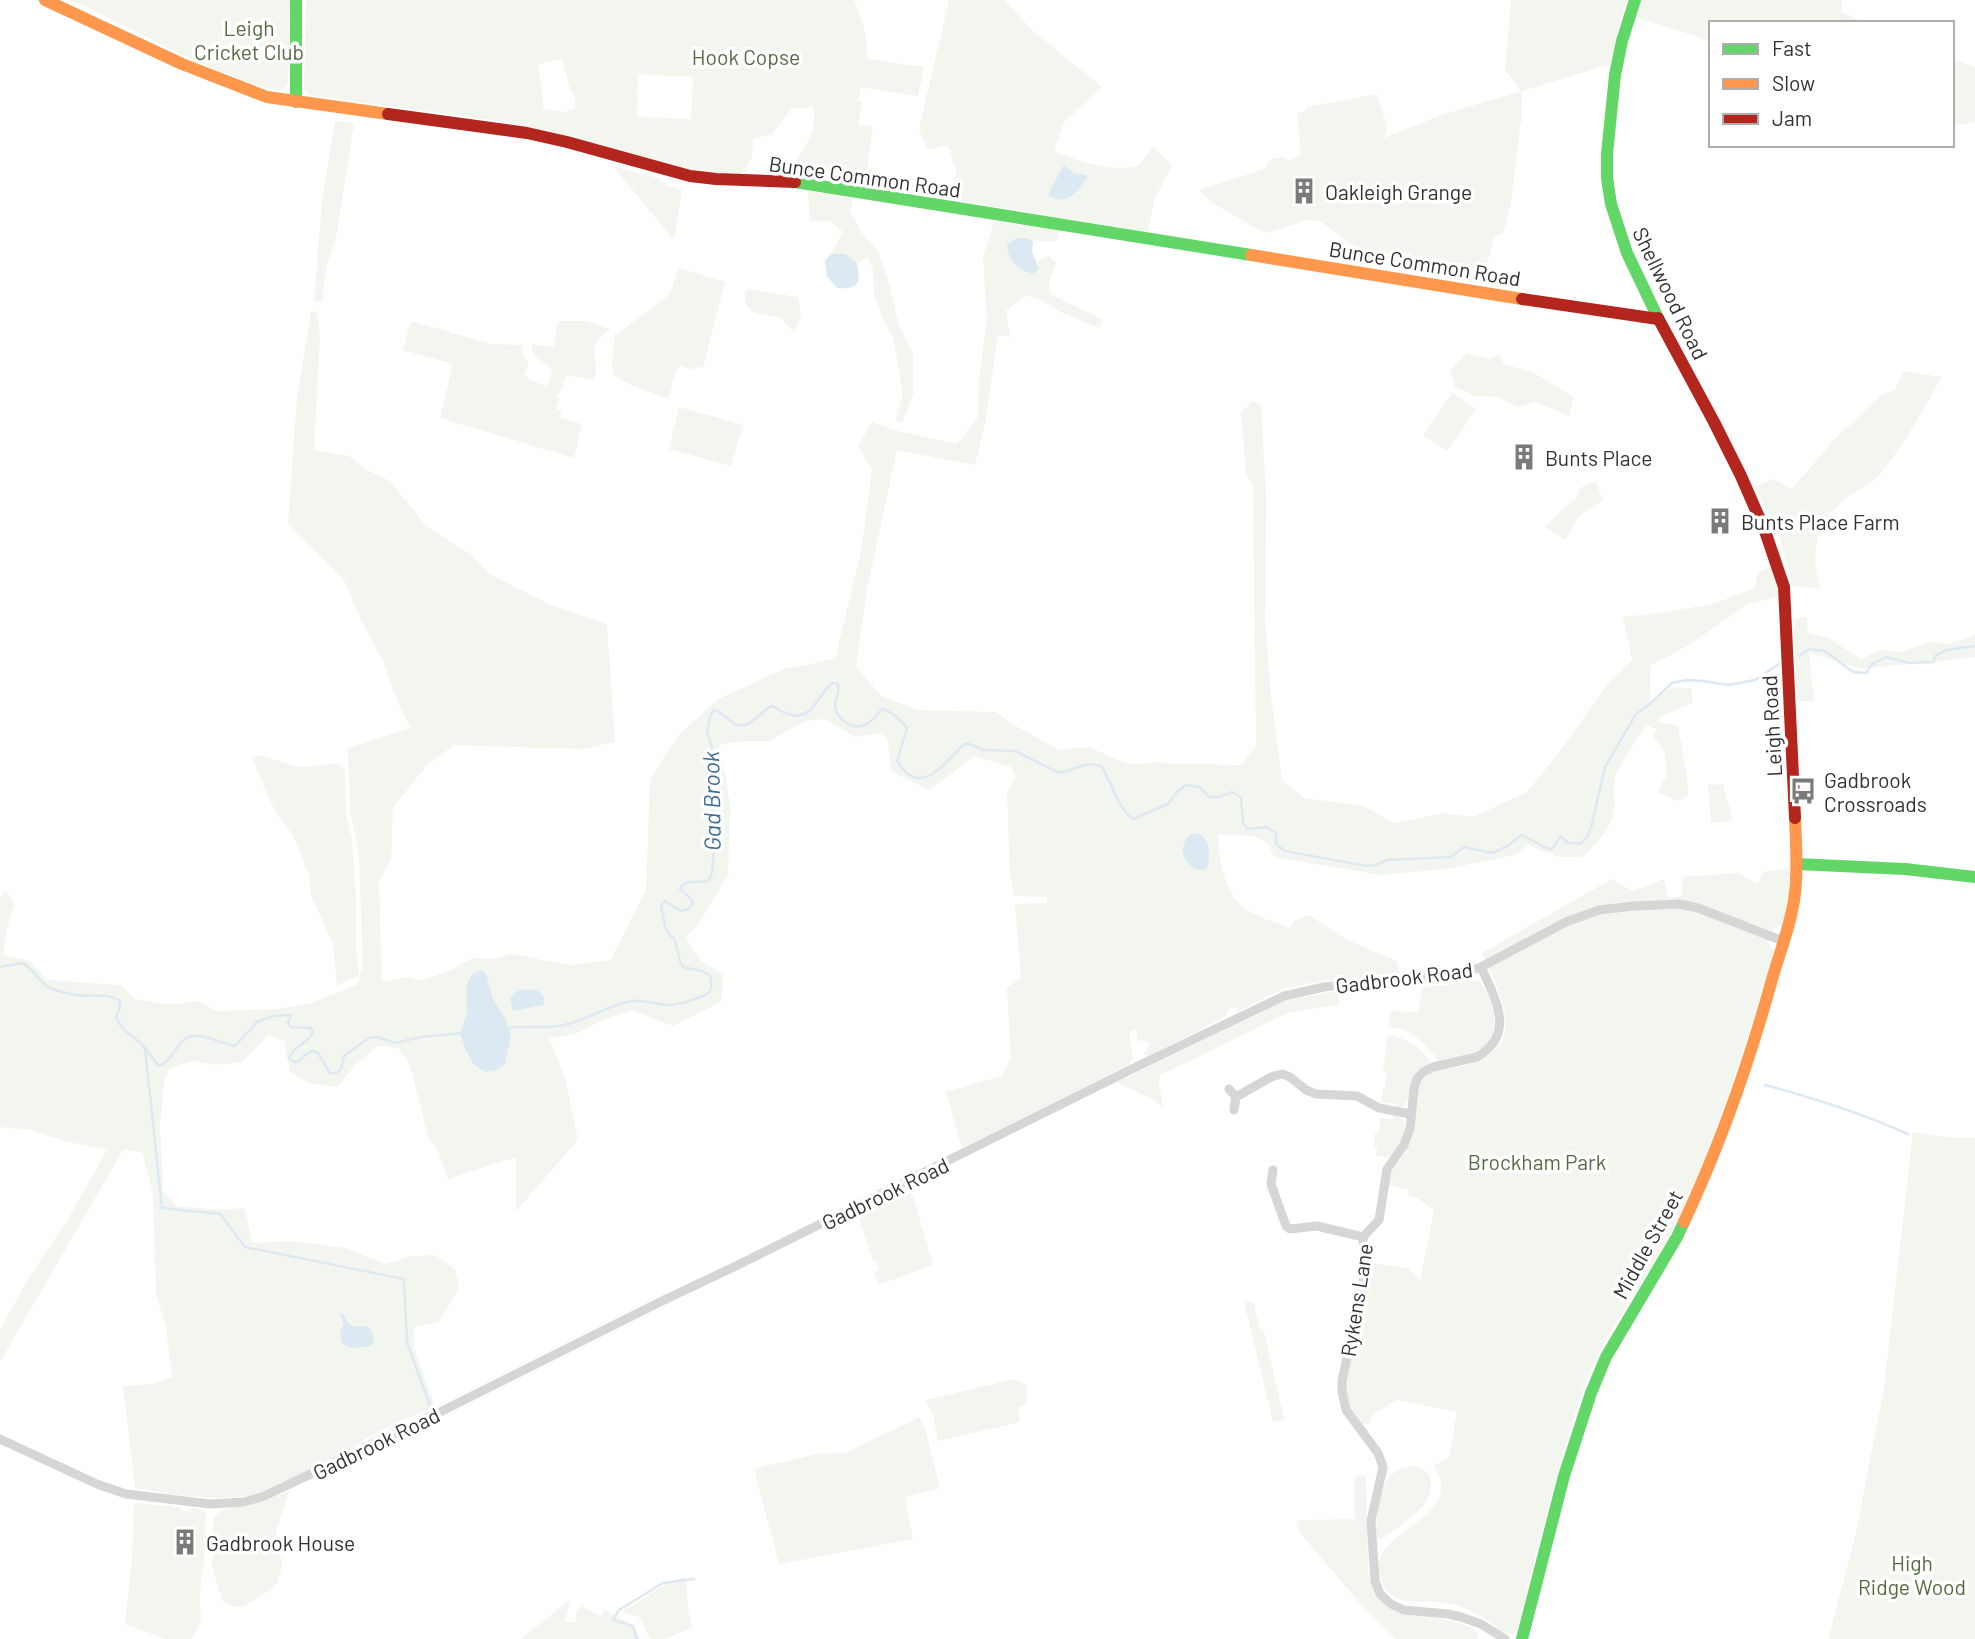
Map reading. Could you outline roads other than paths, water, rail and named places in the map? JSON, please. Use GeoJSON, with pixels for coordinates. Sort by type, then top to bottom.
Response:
{"type":"FeatureCollection","features":[{"type":"Feature","properties":{"kind":"street","name":"Bunce Common Road"},"geometry":{"type":"LineString","coordinates":[[45,0],[176,62],[267,97],[527,133],[690,176],[789,181],[835,187],[1658,319]]}},
{"type":"Feature","properties":{"kind":"street"},"geometry":{"type":"LineString","coordinates":[[296,0],[296,102]]}},
{"type":"Feature","properties":{"kind":"street","name":"Shellwood Road"},"geometry":{"type":"LineString","coordinates":[[1635,0],[1616,67],[1607,174],[1615,223],[1658,319],[1712,418],[1772,547],[1784,587]]}},
{"type":"Feature","properties":{"kind":"street","name":"Leigh Road"},"geometry":{"type":"LineString","coordinates":[[1784,587],[1797,864]]}},
{"type":"Feature","properties":{"kind":"street"},"geometry":{"type":"LineString","coordinates":[[1797,864],[1905,869],[1975,877]]}},
{"type":"Feature","properties":{"kind":"street","name":"Middle Street"},"geometry":{"type":"LineString","coordinates":[[1522,1639],[1543,1552],[1587,1401],[1606,1357],[1677,1237],[1734,1100],[1783,941],[1795,895],[1797,864]]}},
{"type":"Feature","properties":{"kind":"street","name":"Gadbrook Road"},"geometry":{"type":"LineString","coordinates":[[0,1439],[97,1484],[126,1493],[210,1504],[244,1502],[264,1496],[374,1445],[1284,996],[1377,980],[1455,975],[1481,967],[1566,922],[1600,910],[1634,906],[1679,904],[1698,908],[1783,941]]}},
{"type":"Feature","properties":{"kind":"street","name":"Rykens Lane"},"geometry":{"type":"LineString","coordinates":[[1481,967],[1500,1016],[1501,1029],[1496,1041],[1477,1057],[1433,1067],[1423,1072],[1418,1079],[1414,1089],[1410,1129],[1404,1145],[1387,1169],[1379,1220],[1363,1237],[1363,1283],[1342,1391],[1346,1410],[1378,1453],[1383,1467],[1371,1521],[1375,1581],[1380,1594],[1391,1604],[1404,1610],[1461,1617],[1490,1629],[1505,1639]]}},
{"type":"Feature","properties":{"kind":"street"},"geometry":{"type":"LineString","coordinates":[[1236,1097],[1271,1077],[1282,1074],[1316,1094],[1346,1094],[1379,1108],[1410,1114]]}},
{"type":"Feature","properties":{"kind":"street"},"geometry":{"type":"LineString","coordinates":[[1229,1089],[1236,1097],[1234,1110]]}},
{"type":"Feature","properties":{"kind":"street"},"geometry":{"type":"LineString","coordinates":[[1273,1170],[1271,1184],[1286,1226],[1317,1226],[1363,1237]]}},
{"type":"Feature","properties":{"kind":"waterway","name":"Gad Brook"},"geometry":{"type":"LineString","coordinates":[[1799,656],[1809,649],[1825,651],[1853,672],[1866,673],[1872,664],[1886,657],[1910,663],[1933,662],[1936,655],[1947,650],[1975,646]]}},
{"type":"Feature","properties":{"kind":"waterway","name":"Gad Brook"},"geometry":{"type":"LineString","coordinates":[[508,1028],[564,1025],[627,1002],[674,1005],[710,991],[710,975],[683,967],[675,940],[665,927],[661,905],[665,901],[681,911],[688,909],[693,903],[680,889],[689,882],[709,880],[712,872],[716,827],[712,789],[706,775],[712,748],[707,732],[714,710],[738,725],[749,723],[772,706],[796,716],[809,711],[832,683],[838,684],[835,709],[850,725],[865,725],[882,709],[893,714],[905,725],[907,728],[897,761],[914,777],[923,778],[932,774],[964,744],[984,750],[1015,751],[1059,773],[1089,764],[1101,766],[1123,809],[1133,819],[1168,804],[1186,785],[1199,787],[1210,797],[1232,792],[1241,797],[1243,822],[1247,829],[1266,827],[1276,833],[1276,844],[1285,851],[1366,866],[1387,860],[1451,857],[1464,847],[1492,853],[1522,835],[1552,849],[1561,836],[1568,843],[1580,844],[1591,828],[1605,767],[1636,714],[1672,683],[1686,680],[1728,685],[1755,680],[1779,664]]}},
{"type":"Feature","properties":{"kind":"waterway","name":"Gad Brook"},"geometry":{"type":"LineString","coordinates":[[0,967],[22,963],[45,985],[55,990],[77,995],[99,995],[120,1001],[116,1017],[118,1022],[159,1066],[164,1064],[187,1038],[203,1036],[235,1046],[257,1022],[273,1016],[291,1015],[288,1023],[291,1027],[311,1028],[313,1032],[308,1039],[294,1050],[289,1058],[294,1062],[312,1051],[318,1053],[330,1073],[337,1073],[341,1069],[344,1056],[369,1038],[378,1037],[395,1043],[421,1037],[463,1033]]}},
{"type":"Feature","properties":{"kind":"waterway"},"geometry":{"type":"LineString","coordinates":[[145,1049],[162,1208],[220,1214],[245,1247],[404,1279],[407,1342],[432,1411],[419,1417]]}},
{"type":"Feature","properties":{"kind":"waterway"},"geometry":{"type":"LineString","coordinates":[[1765,1085],[1837,1106],[1908,1134]]}},
{"type":"Feature","properties":{"kind":"waterway"},"geometry":{"type":"LineString","coordinates":[[287,1481],[404,1424]]}},
{"type":"Feature","properties":{"kind":"waterway"},"geometry":{"type":"LineString","coordinates":[[637,1639],[633,1626],[613,1620],[619,1610],[663,1583],[694,1579]]}},
{"type":"Feature","properties":{"kind":"place","name":"Oakleigh Grange"},"geometry":{"type":"Point","coordinates":[1304,191]}},
{"type":"Feature","properties":{"kind":"place","name":"Bunts Place"},"geometry":{"type":"Point","coordinates":[1524,457]}},
{"type":"Feature","properties":{"kind":"place","name":"Bunts Place Farm"},"geometry":{"type":"Point","coordinates":[1720,521]}},
{"type":"Feature","properties":{"kind":"place","name":"Gadbrook Crossroads"},"geometry":{"type":"Point","coordinates":[1803,791]}},
{"type":"Feature","properties":{"kind":"place","name":"Gadbrook House"},"geometry":{"type":"Point","coordinates":[185,1542]}},
{"type":"Feature","properties":{"kind":"park label","name":"Leigh Cricket Club"},"geometry":{"type":"Point","coordinates":[249,39]}},
{"type":"Feature","properties":{"kind":"park label","name":"Hook Copse"},"geometry":{"type":"Point","coordinates":[746,56]}},
{"type":"Feature","properties":{"kind":"park label","name":"Brockham Park"},"geometry":{"type":"Point","coordinates":[1537,1161]}},
{"type":"Feature","properties":{"kind":"park label","name":"High Ridge Wood"},"geometry":{"type":"Point","coordinates":[1912,1574]}}]}
